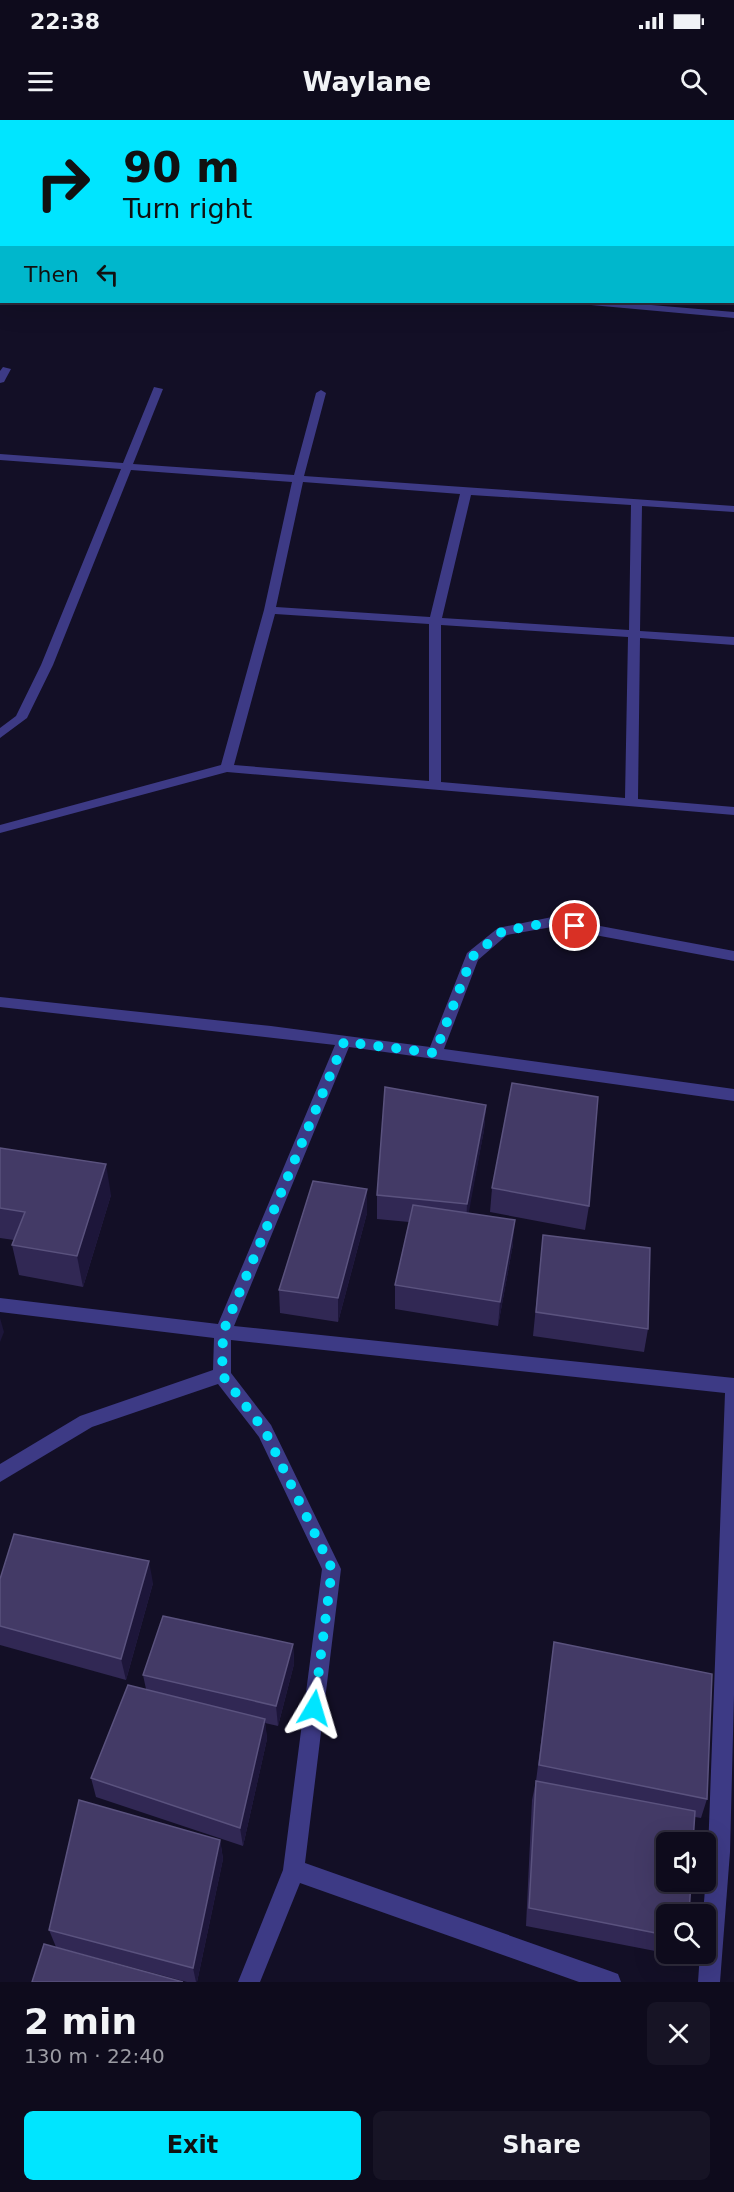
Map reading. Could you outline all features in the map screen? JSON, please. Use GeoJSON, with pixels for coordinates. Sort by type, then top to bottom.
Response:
{"type":"FeatureCollection","features":[{"type":"Feature","properties":{"kind":"street"},"geometry":{"type":"LineString","coordinates":[[602,303],[734,315]]}},
{"type":"Feature","properties":{"kind":"street"},"geometry":{"type":"LineString","coordinates":[[0,380],[6,369]]}},
{"type":"Feature","properties":{"kind":"street"},"geometry":{"type":"LineString","coordinates":[[0,734],[21,718],[47,665],[158,389]]}},
{"type":"Feature","properties":{"kind":"street"},"geometry":{"type":"LineString","coordinates":[[227,768],[270,610],[298,478],[321,393]]}},
{"type":"Feature","properties":{"kind":"street"},"geometry":{"type":"LineString","coordinates":[[0,457],[734,508]]}},
{"type":"Feature","properties":{"kind":"street"},"geometry":{"type":"LineString","coordinates":[[435,786],[435,621],[466,491]]}},
{"type":"Feature","properties":{"kind":"street"},"geometry":{"type":"LineString","coordinates":[[630,802],[637,501]]}},
{"type":"Feature","properties":{"kind":"street"},"geometry":{"type":"LineString","coordinates":[[270,610],[734,641]]}},
{"type":"Feature","properties":{"kind":"street"},"geometry":{"type":"LineString","coordinates":[[0,829],[227,768],[734,811]]}},
{"type":"Feature","properties":{"kind":"street"},"geometry":{"type":"LineString","coordinates":[[435,1053],[472,957],[503,931],[552,922],[734,956]]}},
{"type":"Feature","properties":{"kind":"street"},"geometry":{"type":"LineString","coordinates":[[0,1002],[259,1030],[734,1095]]}},
{"type":"Feature","properties":{"kind":"street"},"geometry":{"type":"LineString","coordinates":[[249,1982],[294,1870],[332,1569],[265,1431],[222,1375],[223,1332],[344,1042]]}},
{"type":"Feature","properties":{"kind":"street"},"geometry":{"type":"LineString","coordinates":[[0,1305],[223,1332],[734,1386],[719,1852],[710,1982]]}},
{"type":"Feature","properties":{"kind":"street"},"geometry":{"type":"LineString","coordinates":[[0,1474],[86,1421],[222,1375]]}},
{"type":"Feature","properties":{"kind":"street"},"geometry":{"type":"LineString","coordinates":[[294,1870],[610,1982]]}},
{"type":"Feature","properties":{"kind":"building"},"geometry":{"type":"Polygon","coordinates":[[[512,1083],[598,1097],[589,1206],[492,1188],[512,1083]]]}},
{"type":"Feature","properties":{"kind":"building"},"geometry":{"type":"Polygon","coordinates":[[[385,1087],[486,1105],[467,1204],[377,1195],[385,1087]]]}},
{"type":"Feature","properties":{"kind":"building"},"geometry":{"type":"Polygon","coordinates":[[[0,1148],[106,1164],[77,1256],[12,1245],[25,1212],[0,1208],[0,1148]]]}},
{"type":"Feature","properties":{"kind":"building"},"geometry":{"type":"Polygon","coordinates":[[[313,1181],[367,1189],[338,1298],[279,1290],[313,1181]]]}},
{"type":"Feature","properties":{"kind":"building"},"geometry":{"type":"Polygon","coordinates":[[[413,1205],[515,1220],[500,1302],[395,1285],[413,1205]]]}},
{"type":"Feature","properties":{"kind":"building"},"geometry":{"type":"Polygon","coordinates":[[[543,1235],[650,1248],[648,1329],[536,1312],[543,1235]]]}},
{"type":"Feature","properties":{"kind":"building"},"geometry":{"type":"Polygon","coordinates":[[[14,1534],[149,1561],[121,1659],[0,1626],[0,1579],[14,1534]]]}},
{"type":"Feature","properties":{"kind":"building"},"geometry":{"type":"Polygon","coordinates":[[[163,1616],[293,1644],[276,1706],[143,1675],[163,1616]]]}},
{"type":"Feature","properties":{"kind":"building"},"geometry":{"type":"Polygon","coordinates":[[[554,1642],[712,1674],[707,1799],[539,1765],[554,1642]]]}},
{"type":"Feature","properties":{"kind":"building"},"geometry":{"type":"Polygon","coordinates":[[[128,1685],[265,1719],[240,1828],[91,1778],[128,1685]]]}},
{"type":"Feature","properties":{"kind":"building"},"geometry":{"type":"Polygon","coordinates":[[[536,1781],[695,1811],[694,1832],[656,1832],[656,1892],[690,1892],[690,1904],[656,1904],[656,1933],[529,1908],[536,1781]]]}},
{"type":"Feature","properties":{"kind":"building"},"geometry":{"type":"Polygon","coordinates":[[[79,1800],[220,1840],[193,1968],[49,1930],[79,1800]]]}},
{"type":"Feature","properties":{"kind":"building"},"geometry":{"type":"Polygon","coordinates":[[[44,1944],[183,1982],[32,1982],[44,1944]]]}},
{"type":"Feature","properties":{"kind":"route"},"geometry":{"type":"LineString","coordinates":[[314,1708],[332,1569],[265,1431],[222,1375],[223,1332],[344,1042],[435,1053],[472,957],[503,931],[552,922],[575,926]]}}]}
